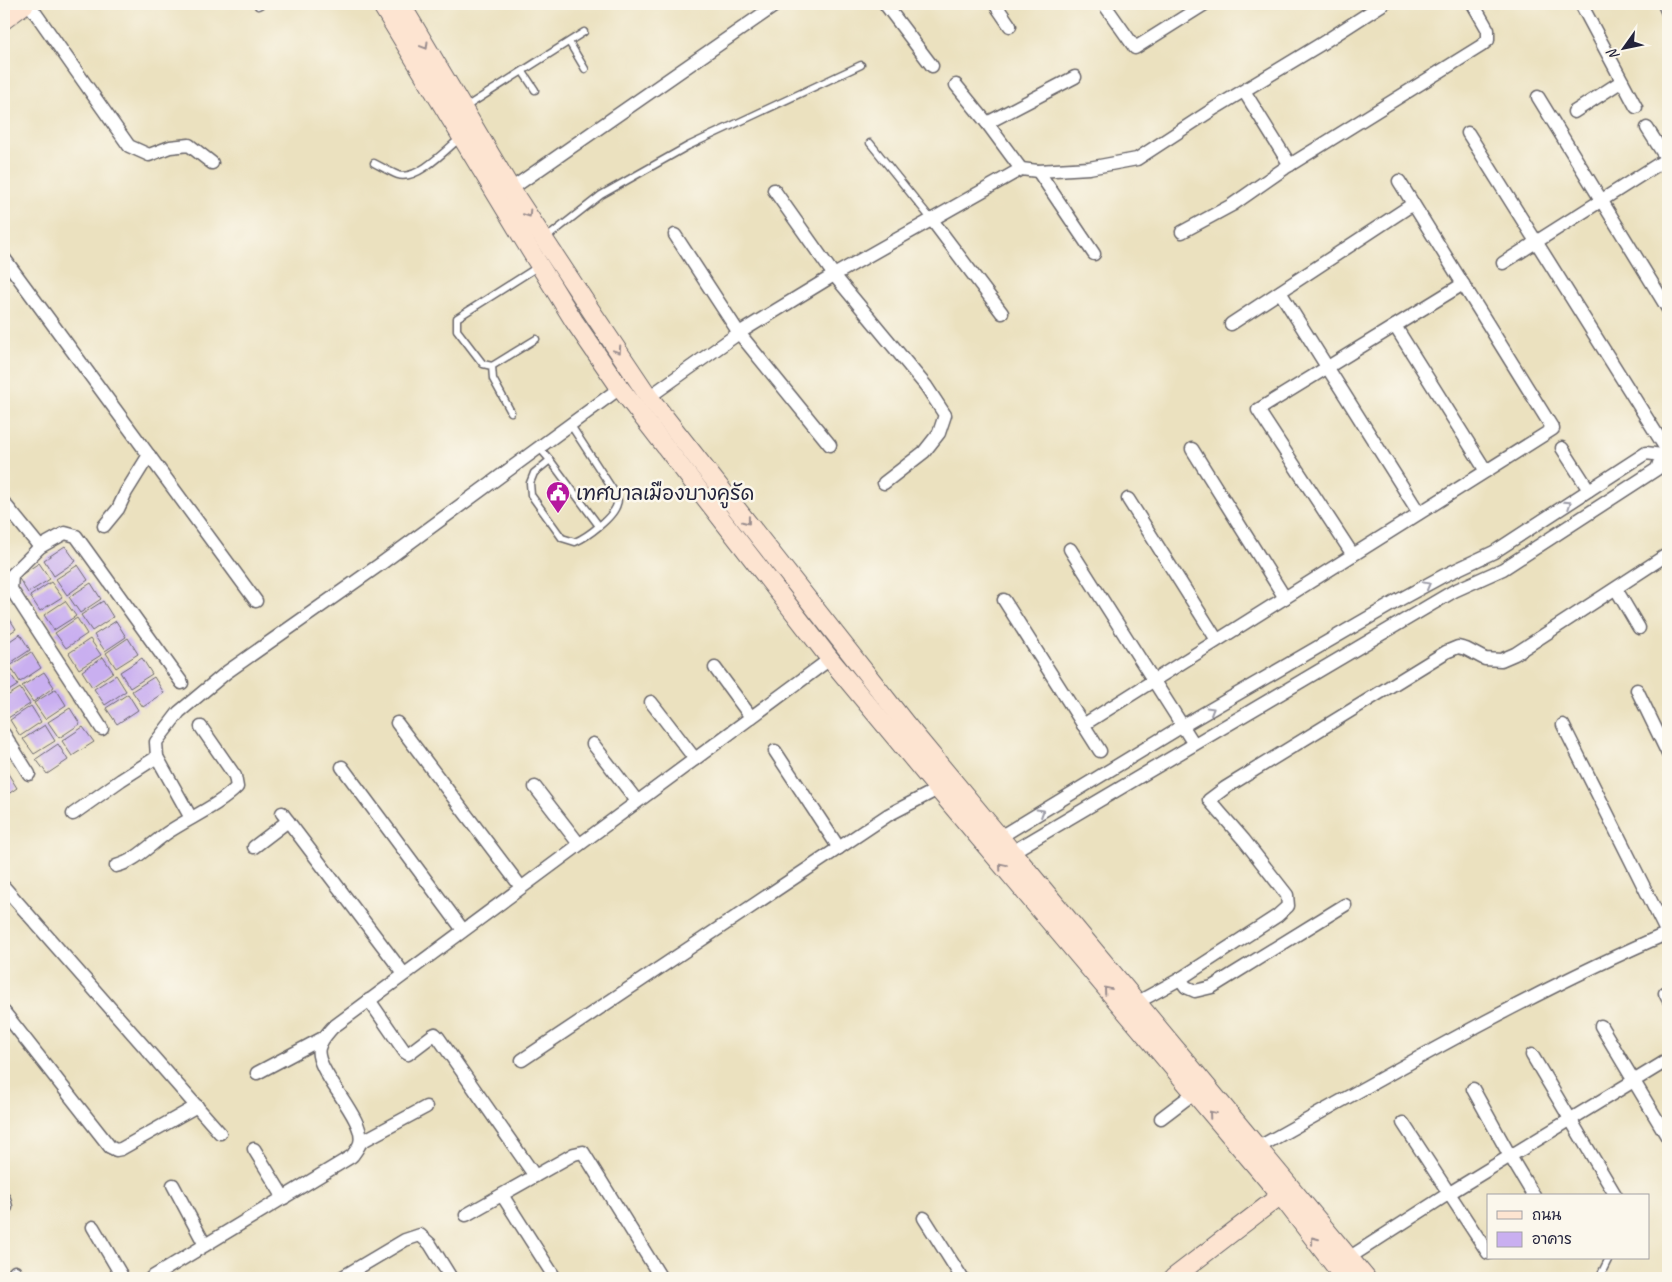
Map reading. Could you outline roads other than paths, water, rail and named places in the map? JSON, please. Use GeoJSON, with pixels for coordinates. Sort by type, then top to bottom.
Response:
{"type":"FeatureCollection","features":[{"type":"Feature","properties":{"kind":"street"},"geometry":{"type":"LineString","coordinates":[[4,20],[27,4],[129,146],[149,155],[170,148],[189,145],[212,163]]}},
{"type":"Feature","properties":{"kind":"street"},"geometry":{"type":"LineString","coordinates":[[381,4],[574,321],[634,408],[830,659],[938,790],[1194,1093],[1350,1257],[1366,1278]]}},
{"type":"Feature","properties":{"kind":"street"},"geometry":{"type":"LineString","coordinates":[[401,4],[511,189],[650,397],[906,724],[1259,1147],[1344,1278]]}},
{"type":"Feature","properties":{"kind":"street"},"geometry":{"type":"LineString","coordinates":[[511,189],[776,4]]}},
{"type":"Feature","properties":{"kind":"street"},"geometry":{"type":"LineString","coordinates":[[886,4],[932,66]]}},
{"type":"Feature","properties":{"kind":"street"},"geometry":{"type":"LineString","coordinates":[[995,4],[1010,26]]}},
{"type":"Feature","properties":{"kind":"street"},"geometry":{"type":"LineString","coordinates":[[1104,4],[1135,48],[1206,4]]}},
{"type":"Feature","properties":{"kind":"street"},"geometry":{"type":"LineString","coordinates":[[634,408],[739,332],[834,275],[1021,169],[1038,171],[1089,168],[1137,159],[1383,4]]}},
{"type":"Feature","properties":{"kind":"street"},"geometry":{"type":"LineString","coordinates":[[1182,232],[1232,204],[1290,165],[1481,46],[1488,40],[1488,30],[1473,4]]}},
{"type":"Feature","properties":{"kind":"street"},"geometry":{"type":"LineString","coordinates":[[1581,4],[1636,107]]}},
{"type":"Feature","properties":{"kind":"street"},"geometry":{"type":"LineString","coordinates":[[1664,4],[1668,13]]}},
{"type":"Feature","properties":{"kind":"street"},"geometry":{"type":"LineString","coordinates":[[987,123],[1075,77]]}},
{"type":"Feature","properties":{"kind":"street"},"geometry":{"type":"LineString","coordinates":[[1574,112],[1622,81]]}},
{"type":"Feature","properties":{"kind":"street"},"geometry":{"type":"LineString","coordinates":[[956,85],[1021,169]]}},
{"type":"Feature","properties":{"kind":"street"},"geometry":{"type":"LineString","coordinates":[[1244,91],[1290,165]]}},
{"type":"Feature","properties":{"kind":"street"},"geometry":{"type":"LineString","coordinates":[[1538,97],[1668,309]]}},
{"type":"Feature","properties":{"kind":"street"},"geometry":{"type":"LineString","coordinates":[[1503,263],[1668,159],[1648,128]]}},
{"type":"Feature","properties":{"kind":"street"},"geometry":{"type":"LineString","coordinates":[[1468,133],[1666,453]]}},
{"type":"Feature","properties":{"kind":"street"},"geometry":{"type":"LineString","coordinates":[[1038,171],[1094,254]]}},
{"type":"Feature","properties":{"kind":"street"},"geometry":{"type":"LineString","coordinates":[[1083,725],[1553,429],[1399,181]]}},
{"type":"Feature","properties":{"kind":"street"},"geometry":{"type":"LineString","coordinates":[[774,190],[834,275],[926,386],[945,415],[939,433],[924,452],[884,483]]}},
{"type":"Feature","properties":{"kind":"street"},"geometry":{"type":"LineString","coordinates":[[1232,324],[1413,204]]}},
{"type":"Feature","properties":{"kind":"street"},"geometry":{"type":"LineString","coordinates":[[932,220],[1002,313]]}},
{"type":"Feature","properties":{"kind":"street"},"geometry":{"type":"LineString","coordinates":[[675,235],[739,332],[830,444]]}},
{"type":"Feature","properties":{"kind":"street"},"geometry":{"type":"LineString","coordinates":[[4,258],[256,601]]}},
{"type":"Feature","properties":{"kind":"street"},"geometry":{"type":"LineString","coordinates":[[1353,555],[1258,410],[1463,284]]}},
{"type":"Feature","properties":{"kind":"street"},"geometry":{"type":"LineString","coordinates":[[1280,292],[1419,513]]}},
{"type":"Feature","properties":{"kind":"street"},"geometry":{"type":"LineString","coordinates":[[1395,326],[1486,471]]}},
{"type":"Feature","properties":{"kind":"street"},"geometry":{"type":"LineString","coordinates":[[191,818],[157,757],[156,742],[179,712],[227,672],[382,563],[538,446],[636,377]]}},
{"type":"Feature","properties":{"kind":"street"},"geometry":{"type":"LineString","coordinates":[[1562,448],[1590,490]]}},
{"type":"Feature","properties":{"kind":"street"},"geometry":{"type":"LineString","coordinates":[[1192,449],[1285,598]]}},
{"type":"Feature","properties":{"kind":"street"},"geometry":{"type":"LineString","coordinates":[[1000,837],[1183,726],[1399,600],[1443,576],[1494,552],[1646,454],[1666,453]]}},
{"type":"Feature","properties":{"kind":"street"},"geometry":{"type":"LineString","coordinates":[[1012,852],[1454,591],[1503,568],[1657,469],[1666,453]]}},
{"type":"Feature","properties":{"kind":"street"},"geometry":{"type":"LineString","coordinates":[[104,526],[118,509],[126,492],[149,455]]}},
{"type":"Feature","properties":{"kind":"street"},"geometry":{"type":"LineString","coordinates":[[1128,499],[1217,640]]}},
{"type":"Feature","properties":{"kind":"street"},"geometry":{"type":"LineString","coordinates":[[4,503],[40,547]]}},
{"type":"Feature","properties":{"kind":"street"},"geometry":{"type":"LineString","coordinates":[[102,729],[11,589],[8,577],[40,547],[65,533],[76,536],[182,682]]}},
{"type":"Feature","properties":{"kind":"street"},"geometry":{"type":"LineString","coordinates":[[1070,549],[1194,744]]}},
{"type":"Feature","properties":{"kind":"street"},"geometry":{"type":"LineString","coordinates":[[1138,1002],[1180,980],[1288,906],[1287,894],[1209,800],[1225,788],[1446,652],[1458,647],[1485,658],[1501,660],[1515,654],[1668,554]]}},
{"type":"Feature","properties":{"kind":"street"},"geometry":{"type":"LineString","coordinates":[[1616,589],[1639,628]]}},
{"type":"Feature","properties":{"kind":"street"},"geometry":{"type":"LineString","coordinates":[[1004,600],[1100,751]]}},
{"type":"Feature","properties":{"kind":"street"},"geometry":{"type":"LineString","coordinates":[[1399,600],[1410,618]]}},
{"type":"Feature","properties":{"kind":"street"},"geometry":{"type":"LineString","coordinates":[[1367,619],[1378,637]]}},
{"type":"Feature","properties":{"kind":"street"},"geometry":{"type":"LineString","coordinates":[[361,1142],[358,1125],[322,1064],[318,1049],[323,1038],[332,1028],[845,647]]}},
{"type":"Feature","properties":{"kind":"street"},"geometry":{"type":"LineString","coordinates":[[715,668],[751,717]]}},
{"type":"Feature","properties":{"kind":"street"},"geometry":{"type":"LineString","coordinates":[[1637,690],[1668,754]]}},
{"type":"Feature","properties":{"kind":"street"},"geometry":{"type":"LineString","coordinates":[[651,702],[695,758]]}},
{"type":"Feature","properties":{"kind":"street"},"geometry":{"type":"LineString","coordinates":[[397,723],[521,887]]}},
{"type":"Feature","properties":{"kind":"street"},"geometry":{"type":"LineString","coordinates":[[1259,1147],[1417,1058],[1590,968],[1668,933],[1563,724]]}},
{"type":"Feature","properties":{"kind":"street"},"geometry":{"type":"LineString","coordinates":[[116,866],[128,863],[168,832],[227,797],[238,787],[235,776],[201,727]]}},
{"type":"Feature","properties":{"kind":"street"},"geometry":{"type":"LineString","coordinates":[[4,734],[29,774]]}},
{"type":"Feature","properties":{"kind":"street"},"geometry":{"type":"LineString","coordinates":[[593,744],[638,801]]}},
{"type":"Feature","properties":{"kind":"street"},"geometry":{"type":"LineString","coordinates":[[775,751],[839,848]]}},
{"type":"Feature","properties":{"kind":"street"},"geometry":{"type":"LineString","coordinates":[[73,814],[157,757]]}},
{"type":"Feature","properties":{"kind":"street"},"geometry":{"type":"LineString","coordinates":[[342,767],[463,930]]}},
{"type":"Feature","properties":{"kind":"street"},"geometry":{"type":"LineString","coordinates":[[535,787],[579,844]]}},
{"type":"Feature","properties":{"kind":"street"},"geometry":{"type":"LineString","coordinates":[[522,1060],[888,815],[938,790]]}},
{"type":"Feature","properties":{"kind":"street"},"geometry":{"type":"LineString","coordinates":[[254,846],[285,817],[404,974]]}},
{"type":"Feature","properties":{"kind":"street"},"geometry":{"type":"LineString","coordinates":[[4,887],[220,1133]]}},
{"type":"Feature","properties":{"kind":"street"},"geometry":{"type":"LineString","coordinates":[[1180,980],[1186,987],[1194,991],[1212,987],[1345,905]]}},
{"type":"Feature","properties":{"kind":"street"},"geometry":{"type":"LineString","coordinates":[[369,1000],[408,1054],[435,1034],[438,1036],[535,1176]]}},
{"type":"Feature","properties":{"kind":"street"},"geometry":{"type":"LineString","coordinates":[[4,1012],[110,1147],[116,1150],[121,1149],[197,1106]]}},
{"type":"Feature","properties":{"kind":"street"},"geometry":{"type":"LineString","coordinates":[[1601,1026],[1668,1138]]}},
{"type":"Feature","properties":{"kind":"street"},"geometry":{"type":"LineString","coordinates":[[257,1074],[323,1038]]}},
{"type":"Feature","properties":{"kind":"street"},"geometry":{"type":"LineString","coordinates":[[1532,1055],[1615,1194]]}},
{"type":"Feature","properties":{"kind":"street"},"geometry":{"type":"LineString","coordinates":[[1350,1257],[1448,1194],[1668,1060]]}},
{"type":"Feature","properties":{"kind":"street"},"geometry":{"type":"LineString","coordinates":[[1473,1089],[1533,1194]]}},
{"type":"Feature","properties":{"kind":"street"},"geometry":{"type":"LineString","coordinates":[[1161,1118],[1194,1093]]}},
{"type":"Feature","properties":{"kind":"street"},"geometry":{"type":"LineString","coordinates":[[151,1278],[352,1156],[361,1142],[426,1107]]}},
{"type":"Feature","properties":{"kind":"street"},"geometry":{"type":"LineString","coordinates":[[1403,1123],[1487,1251]]}},
{"type":"Feature","properties":{"kind":"street"},"geometry":{"type":"LineString","coordinates":[[254,1149],[284,1198]]}},
{"type":"Feature","properties":{"kind":"street"},"geometry":{"type":"LineString","coordinates":[[466,1215],[574,1154],[584,1152],[661,1278]]}},
{"type":"Feature","properties":{"kind":"street"},"geometry":{"type":"LineString","coordinates":[[173,1185],[205,1245]]}},
{"type":"Feature","properties":{"kind":"street"},"geometry":{"type":"LineString","coordinates":[[1173,1278],[1286,1191]]}},
{"type":"Feature","properties":{"kind":"street"},"geometry":{"type":"LineString","coordinates":[[502,1195],[555,1278]]}},
{"type":"Feature","properties":{"kind":"street"},"geometry":{"type":"LineString","coordinates":[[4,1199],[6,1206],[4,1209]]}},
{"type":"Feature","properties":{"kind":"street"},"geometry":{"type":"LineString","coordinates":[[924,1218],[962,1278]]}},
{"type":"Feature","properties":{"kind":"street"},"geometry":{"type":"LineString","coordinates":[[93,1227],[123,1278]]}},
{"type":"Feature","properties":{"kind":"street"},"geometry":{"type":"LineString","coordinates":[[341,1278],[405,1240],[420,1235],[430,1244],[451,1278]]}},
{"type":"Feature","properties":{"kind":"lane"},"geometry":{"type":"LineString","coordinates":[[463,109],[584,32]]}},
{"type":"Feature","properties":{"kind":"lane"},"geometry":{"type":"LineString","coordinates":[[569,42],[585,69]]}},
{"type":"Feature","properties":{"kind":"lane"},"geometry":{"type":"LineString","coordinates":[[544,240],[601,196],[680,151],[861,65]]}},
{"type":"Feature","properties":{"kind":"lane"},"geometry":{"type":"LineString","coordinates":[[523,72],[535,90]]}},
{"type":"Feature","properties":{"kind":"lane"},"geometry":{"type":"LineString","coordinates":[[374,163],[400,176],[416,173],[461,137]]}},
{"type":"Feature","properties":{"kind":"lane"},"geometry":{"type":"LineString","coordinates":[[870,143],[932,220]]}},
{"type":"Feature","properties":{"kind":"lane"},"geometry":{"type":"LineString","coordinates":[[536,339],[492,366],[483,364],[457,330],[457,318],[540,266]]}},
{"type":"Feature","properties":{"kind":"lane"},"geometry":{"type":"LineString","coordinates":[[492,366],[493,379],[510,412]]}},
{"type":"Feature","properties":{"kind":"lane"},"geometry":{"type":"LineString","coordinates":[[550,460],[534,473],[530,483],[531,495],[562,538],[575,542],[587,536],[599,526],[617,507],[618,501],[615,493],[570,424]]}},
{"type":"Feature","properties":{"kind":"lane"},"geometry":{"type":"LineString","coordinates":[[538,446],[599,526]]}},
{"type":"Feature","properties":{"kind":"lane"},"geometry":{"type":"LineString","coordinates":[[1599,1278],[1608,1260]]}},
{"type":"Feature","properties":{"kind":"place","name":"เทศบาลเมืองบางคูรัด"},"geometry":{"type":"Point","coordinates":[558,514]}}]}
